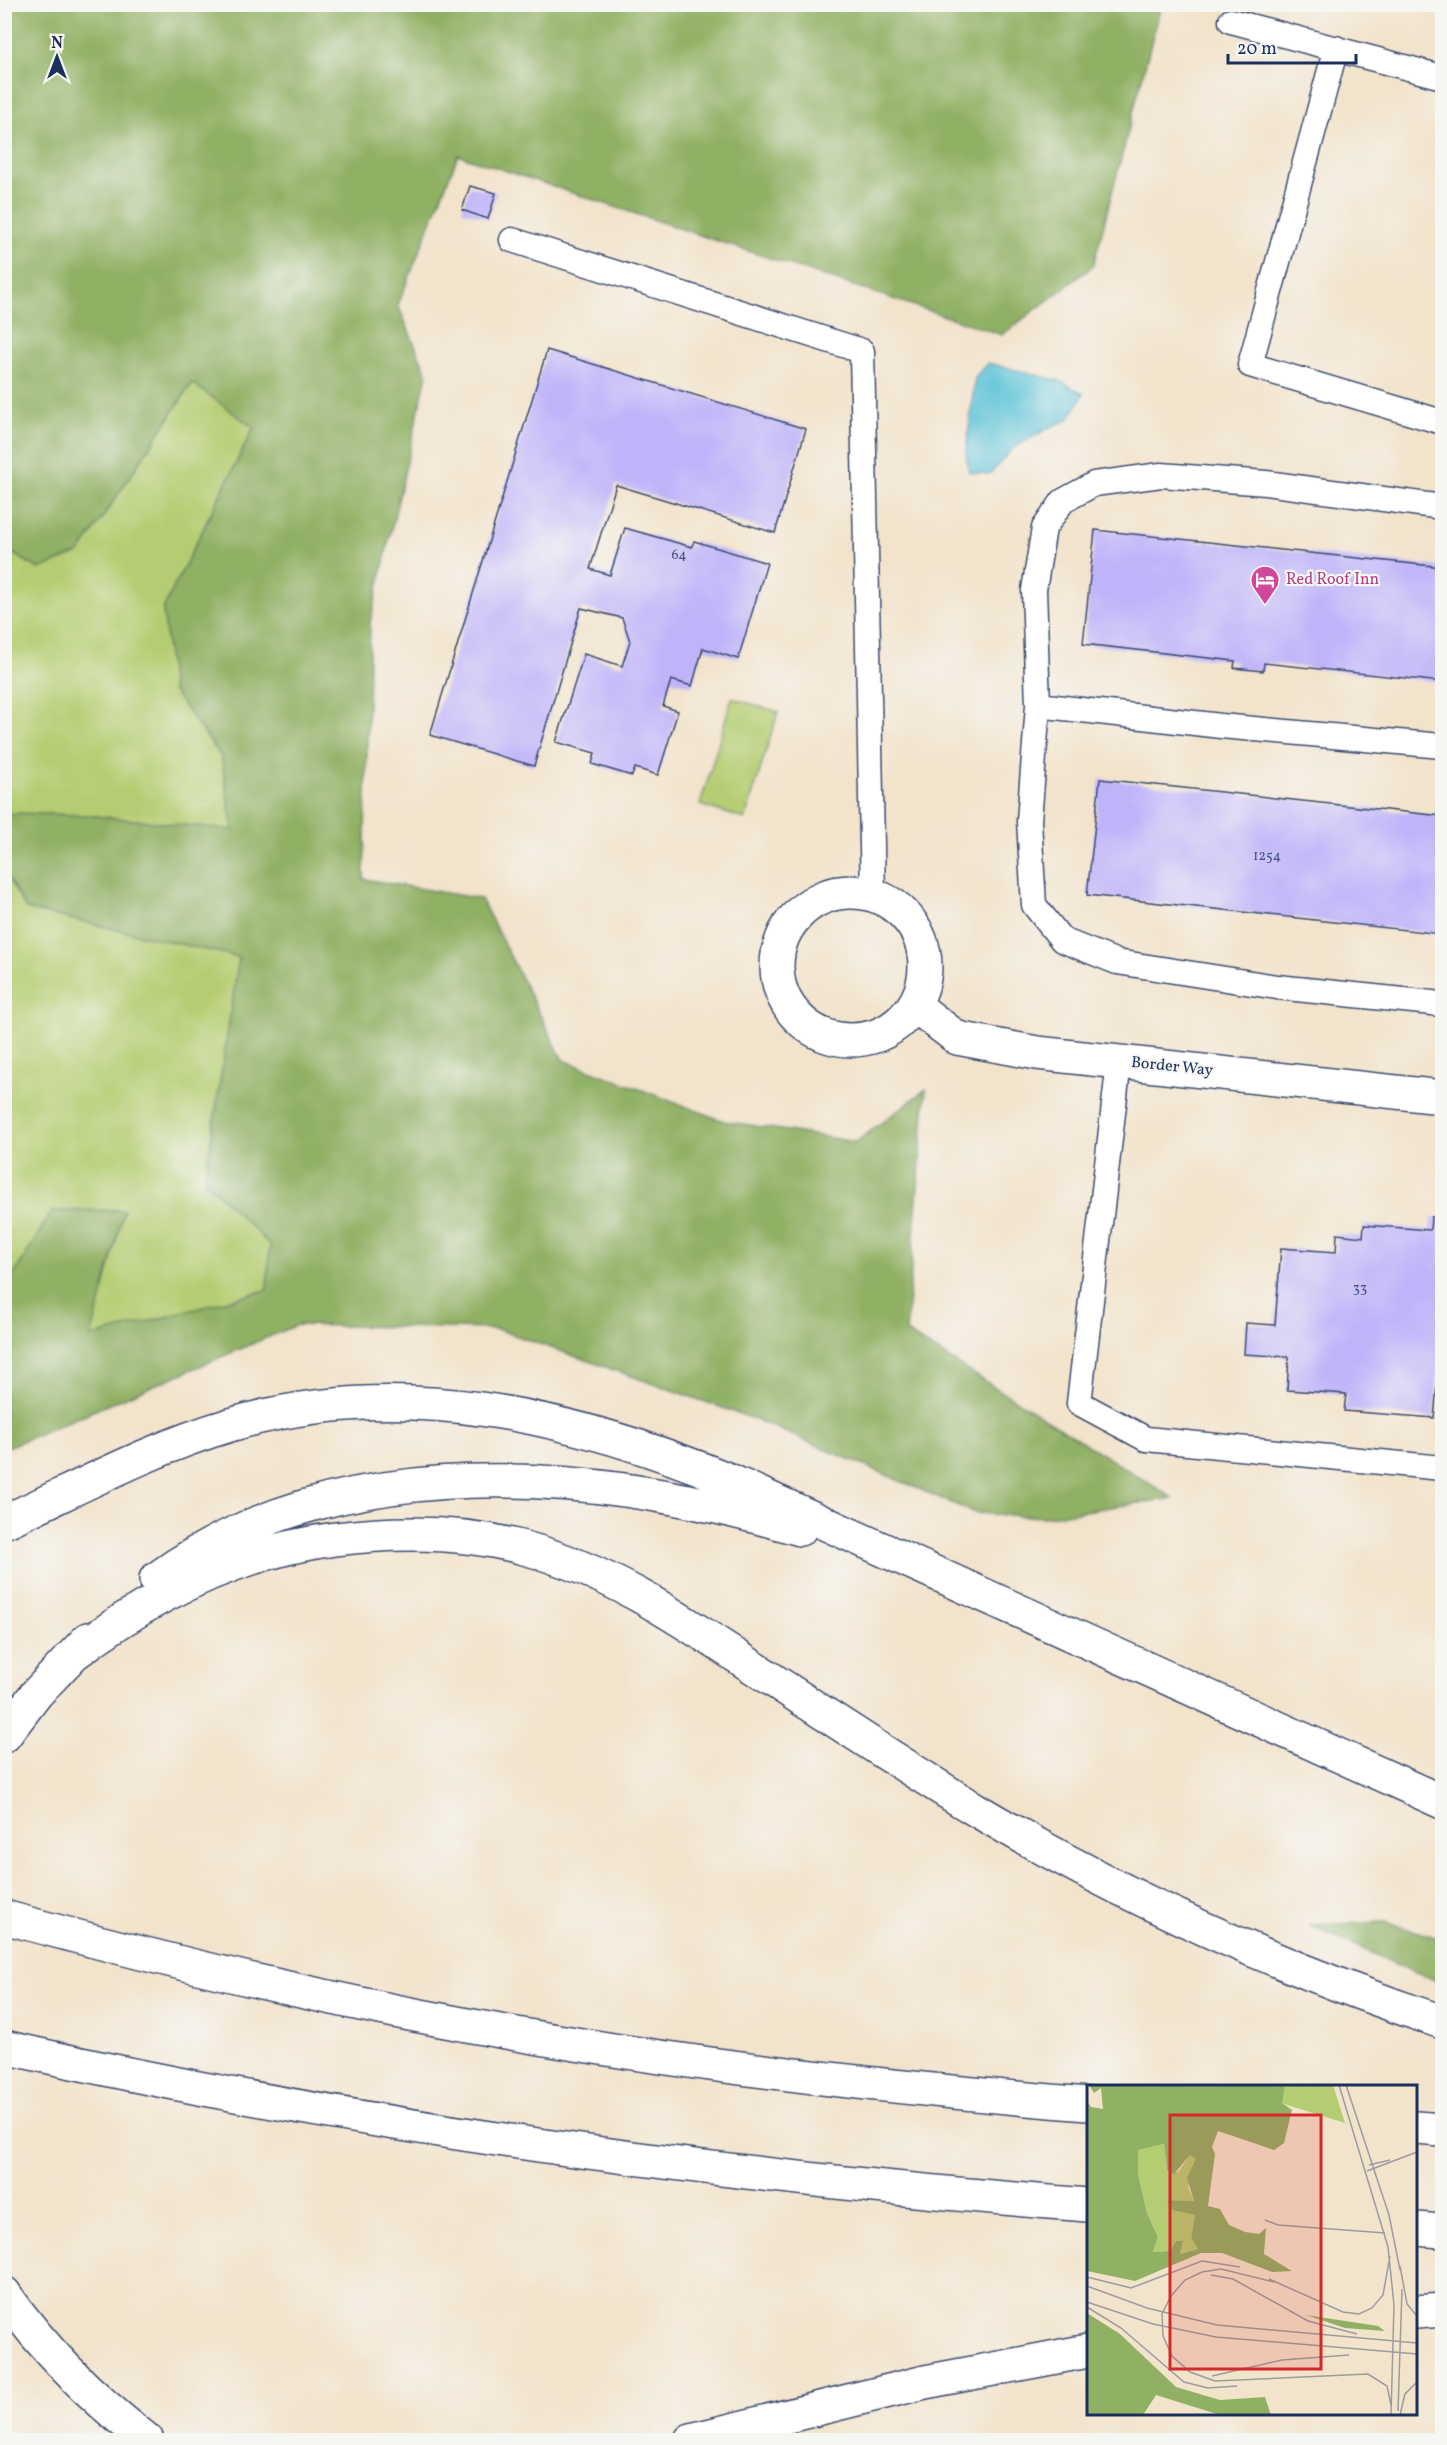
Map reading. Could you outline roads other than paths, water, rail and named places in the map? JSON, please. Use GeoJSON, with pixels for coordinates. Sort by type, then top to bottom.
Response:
{"type":"FeatureCollection","features":[{"type":"Feature","properties":{"kind":"main road"},"geometry":{"type":"LineString","coordinates":[[850,891],[873,895],[893,905],[910,920],[921,940],[926,962],[923,985],[914,1005],[897,1024],[882,1032],[849,1041],[824,1035],[802,1022],[786,1003],[777,978],[777,952],[786,928],[803,909],[825,896],[850,891]]}},
{"type":"Feature","properties":{"kind":"main road","name":"Border Way"},"geometry":{"type":"LineString","coordinates":[[914,1005],[957,1038],[1037,1053],[1443,1097]]}},
{"type":"Feature","properties":{"kind":"main road"},"geometry":{"type":"LineString","coordinates":[[4,1522],[154,1454],[238,1423],[306,1407],[353,1402],[396,1401],[445,1404],[534,1417],[617,1439],[729,1480],[1443,1802]]}},
{"type":"Feature","properties":{"kind":"main road"},"geometry":{"type":"LineString","coordinates":[[4,1736],[36,1694],[99,1628],[146,1586],[182,1561],[235,1533],[307,1506],[347,1496],[417,1485],[454,1482],[526,1482],[642,1493],[783,1524],[880,1554],[949,1579],[1002,1602]]}},
{"type":"Feature","properties":{"kind":"main road"},"geometry":{"type":"LineString","coordinates":[[74,1654],[127,1616],[180,1586],[244,1559],[279,1550],[315,1542],[389,1533],[451,1535],[523,1547],[599,1575],[662,1609],[911,1770],[1043,1848],[1110,1884],[1321,1979],[1443,2022]]}},
{"type":"Feature","properties":{"kind":"main road"},"geometry":{"type":"LineString","coordinates":[[4,1917],[295,1991],[447,2022],[587,2046],[822,2077],[1087,2104]]}},
{"type":"Feature","properties":{"kind":"main road"},"geometry":{"type":"LineString","coordinates":[[4,2047],[293,2105],[599,2153],[751,2173],[1087,2205]]}},
{"type":"Feature","properties":{"kind":"main road"},"geometry":{"type":"LineString","coordinates":[[1417,2128],[1443,2130]]}},
{"type":"Feature","properties":{"kind":"main road"},"geometry":{"type":"LineString","coordinates":[[1417,2229],[1443,2231]]}},
{"type":"Feature","properties":{"kind":"main road"},"geometry":{"type":"LineString","coordinates":[[4,2293],[43,2345],[68,2373],[93,2397],[147,2440]]}},
{"type":"Feature","properties":{"kind":"main road"},"geometry":{"type":"LineString","coordinates":[[1417,2312],[1443,2310]]}},
{"type":"Feature","properties":{"kind":"main road"},"geometry":{"type":"LineString","coordinates":[[691,2440],[925,2382],[1087,2351]]}},
{"type":"Feature","properties":{"kind":"main road"},"geometry":{"type":"LineString","coordinates":[[68,2373],[123,2416],[162,2440]]}},
{"type":"Feature","properties":{"kind":"lane"},"geometry":{"type":"LineString","coordinates":[[1231,21],[1443,77]]}},
{"type":"Feature","properties":{"kind":"lane"},"geometry":{"type":"LineString","coordinates":[[1336,48],[1250,365],[1443,422]]}},
{"type":"Feature","properties":{"kind":"lane"},"geometry":{"type":"LineString","coordinates":[[512,240],[862,351],[873,895]]}},
{"type":"Feature","properties":{"kind":"lane"},"geometry":{"type":"LineString","coordinates":[[1443,507],[1266,483],[1161,475],[1094,484],[1063,501],[1044,528],[1034,590],[1038,705],[1029,821],[1034,905],[1062,940],[1117,962],[1277,987],[1443,1004]]}},
{"type":"Feature","properties":{"kind":"lane"},"geometry":{"type":"LineString","coordinates":[[1038,705],[1221,726],[1443,746]]}},
{"type":"Feature","properties":{"kind":"lane"},"geometry":{"type":"LineString","coordinates":[[1119,1062],[1078,1403],[1146,1440],[1443,1468]]}},
{"type":"Feature","properties":{"kind":"water"},"geometry":{"type":"Polygon","coordinates":[[[988,363],[1060,381],[1084,394],[1068,420],[1048,428],[1012,449],[990,474],[969,472],[966,453],[975,377],[988,363]]]}},
{"type":"Feature","properties":{"kind":"place","name":"Red Roof Inn"},"geometry":{"type":"Point","coordinates":[1265,606]}}]}
